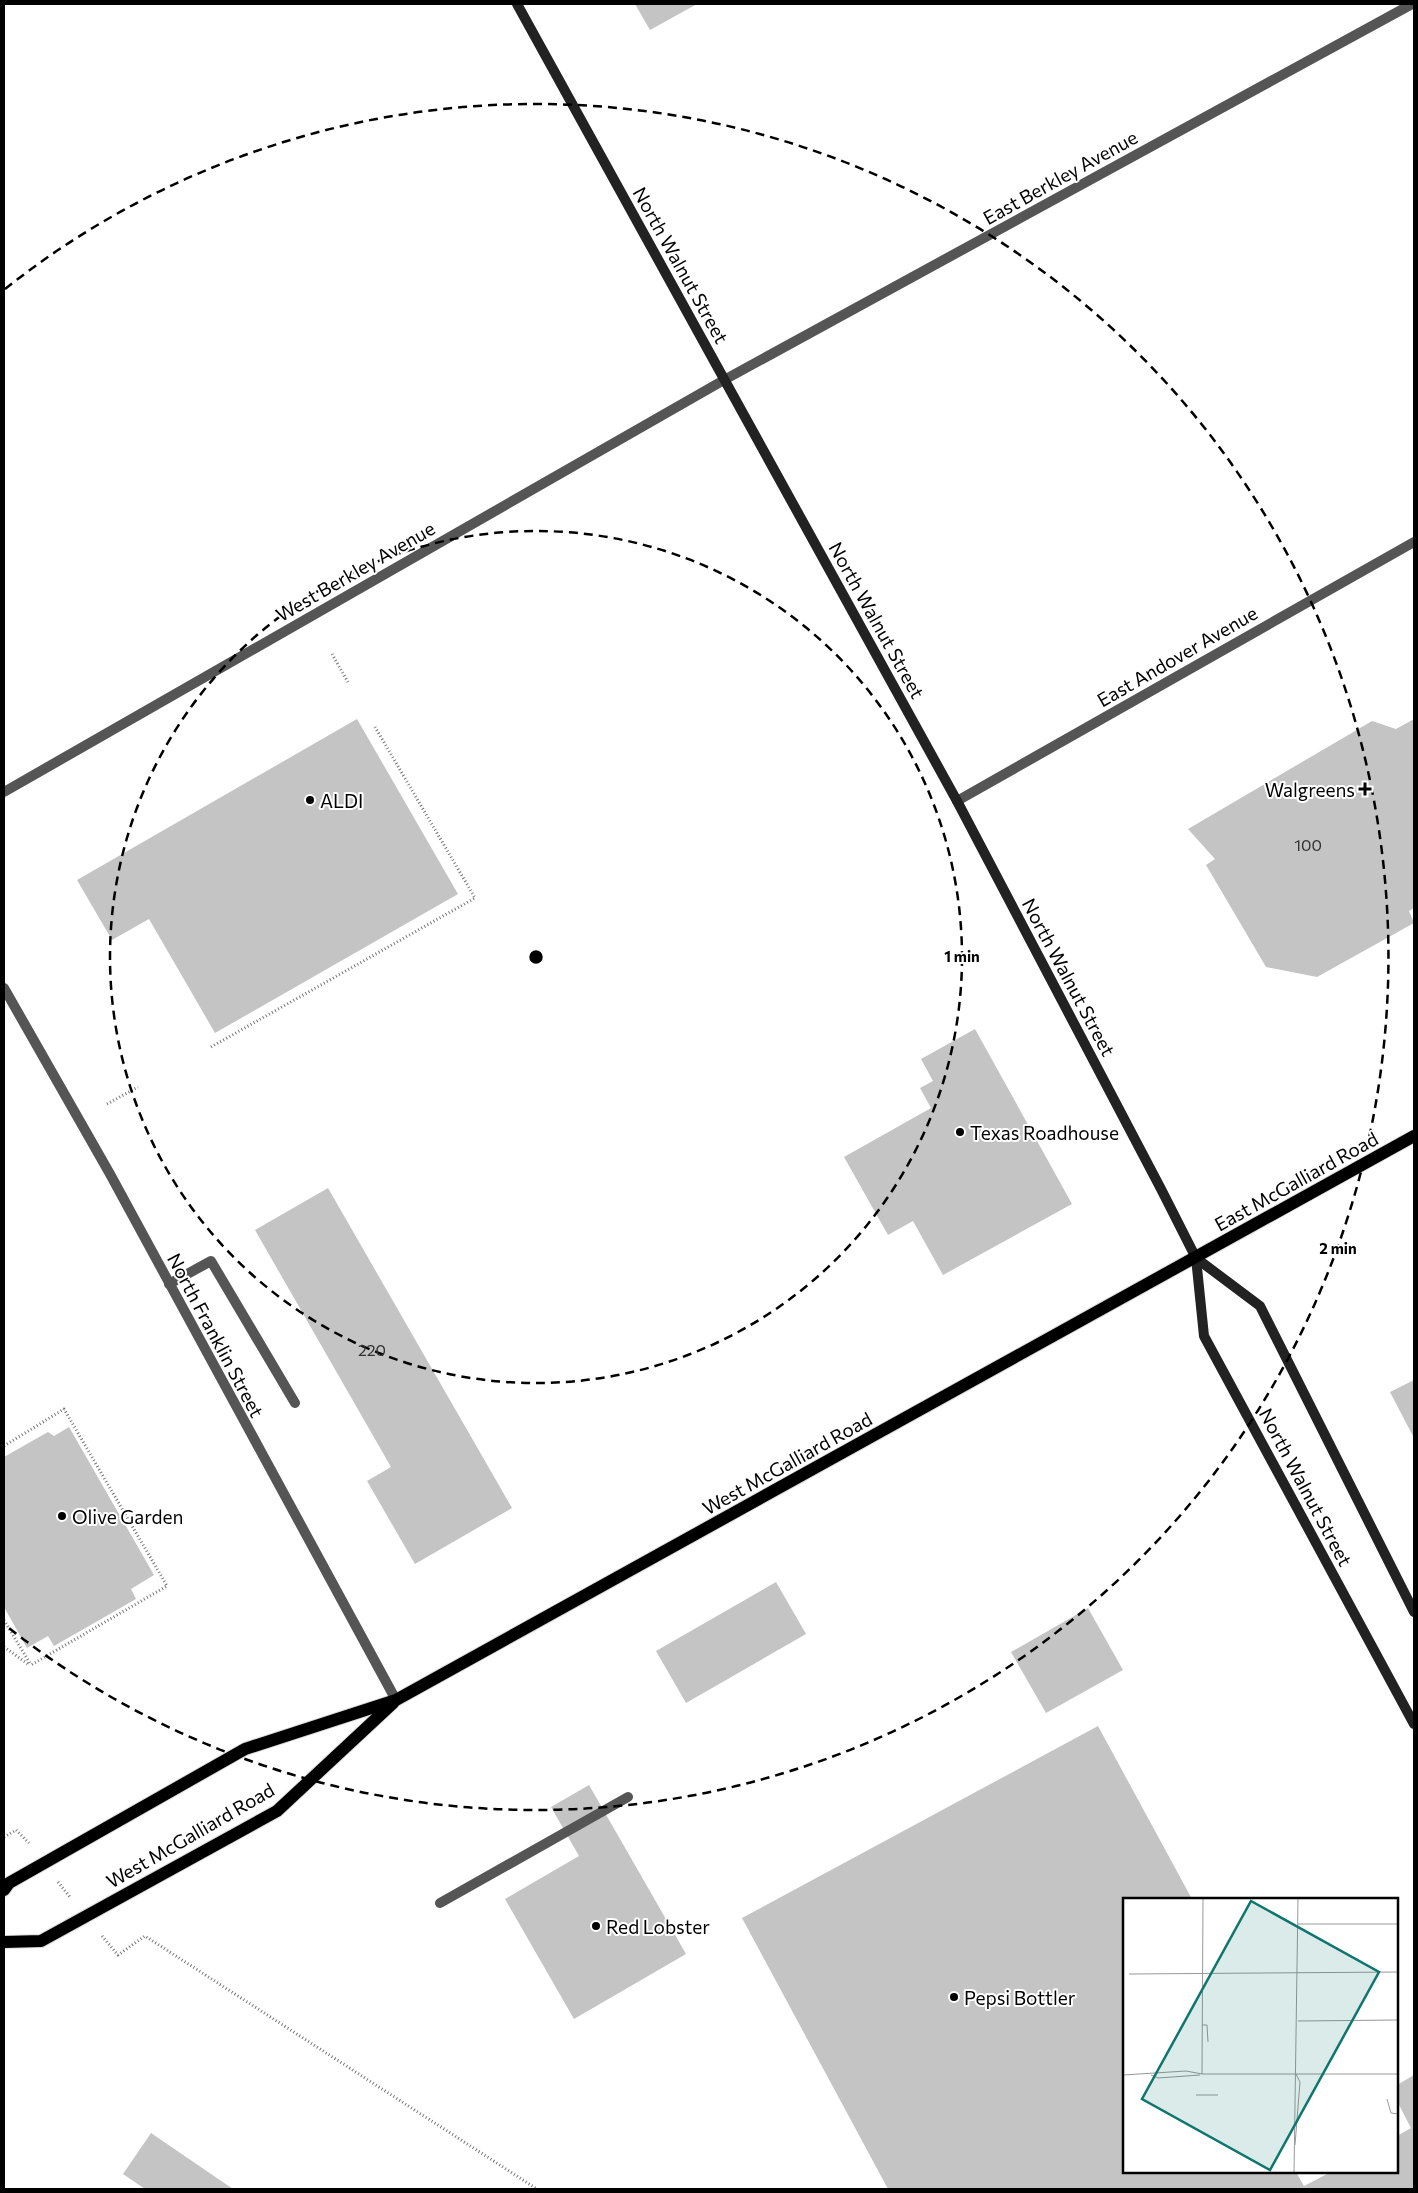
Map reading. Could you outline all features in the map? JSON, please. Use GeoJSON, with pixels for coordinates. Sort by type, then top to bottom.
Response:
{"type":"FeatureCollection","features":[{"type":"Feature","properties":{"kind":"main road","name":"North Walnut Street"},"geometry":{"type":"LineString","coordinates":[[517,4],[957,800],[1196,1258],[1204,1336],[1414,1724]]}},
{"type":"Feature","properties":{"kind":"main road","name":"East McGalliard Road"},"geometry":{"type":"LineString","coordinates":[[1196,1258],[1414,1136]]}},
{"type":"Feature","properties":{"kind":"main road","name":"North Walnut Street"},"geometry":{"type":"LineString","coordinates":[[1196,1258],[1260,1306],[1414,1612]]}},
{"type":"Feature","properties":{"kind":"main road","name":"West McGalliard Road"},"geometry":{"type":"LineString","coordinates":[[4,1890],[9,1883],[244,1749],[396,1700],[1196,1258]]}},
{"type":"Feature","properties":{"kind":"main road","name":"West McGalliard Road"},"geometry":{"type":"LineString","coordinates":[[4,1942],[41,1941],[276,1811],[396,1700]]}},
{"type":"Feature","properties":{"kind":"street","name":"East Berkley Avenue"},"geometry":{"type":"LineString","coordinates":[[724,380],[1412,4]]}},
{"type":"Feature","properties":{"kind":"street","name":"West Berkley Avenue"},"geometry":{"type":"LineString","coordinates":[[4,792],[724,380]]}},
{"type":"Feature","properties":{"kind":"street","name":"East Andover Avenue"},"geometry":{"type":"LineString","coordinates":[[957,800],[1414,542]]}},
{"type":"Feature","properties":{"kind":"street","name":"North Franklin Street"},"geometry":{"type":"LineString","coordinates":[[4,988],[169,1284],[396,1700]]}},
{"type":"Feature","properties":{"kind":"street"},"geometry":{"type":"LineString","coordinates":[[169,1284],[211,1261],[295,1403]]}},
{"type":"Feature","properties":{"kind":"street"},"geometry":{"type":"LineString","coordinates":[[440,1903],[628,1797]]}},
{"type":"Feature","properties":{"kind":"path"},"geometry":{"type":"LineString","coordinates":[[332,654],[348,682]]}},
{"type":"Feature","properties":{"kind":"path"},"geometry":{"type":"LineString","coordinates":[[210,1047],[475,898],[375,727]]}},
{"type":"Feature","properties":{"kind":"path"},"geometry":{"type":"LineString","coordinates":[[107,1104],[138,1087]]}},
{"type":"Feature","properties":{"kind":"path"},"geometry":{"type":"LineString","coordinates":[[4,1446],[64,1409],[167,1586],[31,1665]]}},
{"type":"Feature","properties":{"kind":"path"},"geometry":{"type":"LineString","coordinates":[[4,1620],[31,1665]]}},
{"type":"Feature","properties":{"kind":"path"},"geometry":{"type":"LineString","coordinates":[[4,1647],[31,1665]]}},
{"type":"Feature","properties":{"kind":"path"},"geometry":{"type":"LineString","coordinates":[[4,1837],[16,1830],[118,1956],[145,1936],[537,2189]]}},
{"type":"Feature","properties":{"kind":"building"},"geometry":{"type":"Polygon","coordinates":[[[635,4],[697,4],[650,30],[635,4]]]}},
{"type":"Feature","properties":{"kind":"building","name":"ALDI"},"geometry":{"type":"Polygon","coordinates":[[[357,719],[458,894],[215,1033],[149,919],[112,940],[77,880],[357,719]]]}},
{"type":"Feature","properties":{"kind":"building","name":"Walgreens"},"geometry":{"type":"Polygon","coordinates":[[[1414,719],[1414,908],[1409,911],[1414,923],[1317,977],[1266,967],[1206,865],[1215,859],[1188,829],[1372,721],[1396,729],[1414,719]]]}},
{"type":"Feature","properties":{"kind":"building","name":"Texas Roadhouse"},"geometry":{"type":"Polygon","coordinates":[[[975,1029],[1072,1204],[943,1275],[913,1221],[888,1235],[844,1157],[931,1108],[920,1088],[933,1081],[921,1059],[975,1029]]]}},
{"type":"Feature","properties":{"kind":"building"},"geometry":{"type":"Polygon","coordinates":[[[328,1188],[512,1508],[415,1564],[367,1481],[391,1467],[255,1230],[328,1188]]]}},
{"type":"Feature","properties":{"kind":"building"},"geometry":{"type":"Polygon","coordinates":[[[1414,1380],[1414,1438],[1390,1392],[1414,1380]]]}},
{"type":"Feature","properties":{"kind":"building","name":"Olive Garden"},"geometry":{"type":"Polygon","coordinates":[[[69,1427],[154,1575],[131,1589],[136,1599],[54,1646],[48,1636],[27,1648],[4,1607],[4,1457],[48,1432],[54,1436],[69,1427]]]}},
{"type":"Feature","properties":{"kind":"building"},"geometry":{"type":"Polygon","coordinates":[[[776,1582],[806,1634],[686,1703],[656,1651],[776,1582]]]}},
{"type":"Feature","properties":{"kind":"building"},"geometry":{"type":"Polygon","coordinates":[[[1088,1608],[1123,1670],[1046,1713],[1011,1652],[1088,1608]]]}},
{"type":"Feature","properties":{"kind":"building","name":"Pepsi Bottler"},"geometry":{"type":"Polygon","coordinates":[[[1098,1726],[1191,1898],[1123,1898],[1123,2173],[1297,2173],[1304,2186],[1329,2173],[1398,2173],[1398,2135],[1411,2128],[1398,2103],[1398,2084],[1414,2075],[1414,2189],[888,2189],[742,1918],[1098,1726]]]}},
{"type":"Feature","properties":{"kind":"building","name":"Red Lobster"},"geometry":{"type":"Polygon","coordinates":[[[589,1785],[686,1954],[574,2019],[505,1899],[579,1856],[551,1807],[589,1785]]]}},
{"type":"Feature","properties":{"kind":"building"},"geometry":{"type":"Polygon","coordinates":[[[151,2133],[233,2189],[145,2189],[123,2174],[151,2133]]]}},
{"type":"Feature","properties":{"kind":"place","name":"Walgreens"},"geometry":{"type":"Point","coordinates":[1365,789]}},
{"type":"Feature","properties":{"kind":"place","name":"ALDI"},"geometry":{"type":"Point","coordinates":[310,800]}},
{"type":"Feature","properties":{"kind":"place","name":"Texas Roadhouse"},"geometry":{"type":"Point","coordinates":[960,1132]}},
{"type":"Feature","properties":{"kind":"place","name":"Olive Garden"},"geometry":{"type":"Point","coordinates":[62,1516]}},
{"type":"Feature","properties":{"kind":"place","name":"Red Lobster"},"geometry":{"type":"Point","coordinates":[596,1926]}},
{"type":"Feature","properties":{"kind":"place","name":"Pepsi Bottler"},"geometry":{"type":"Point","coordinates":[954,1997]}}]}
